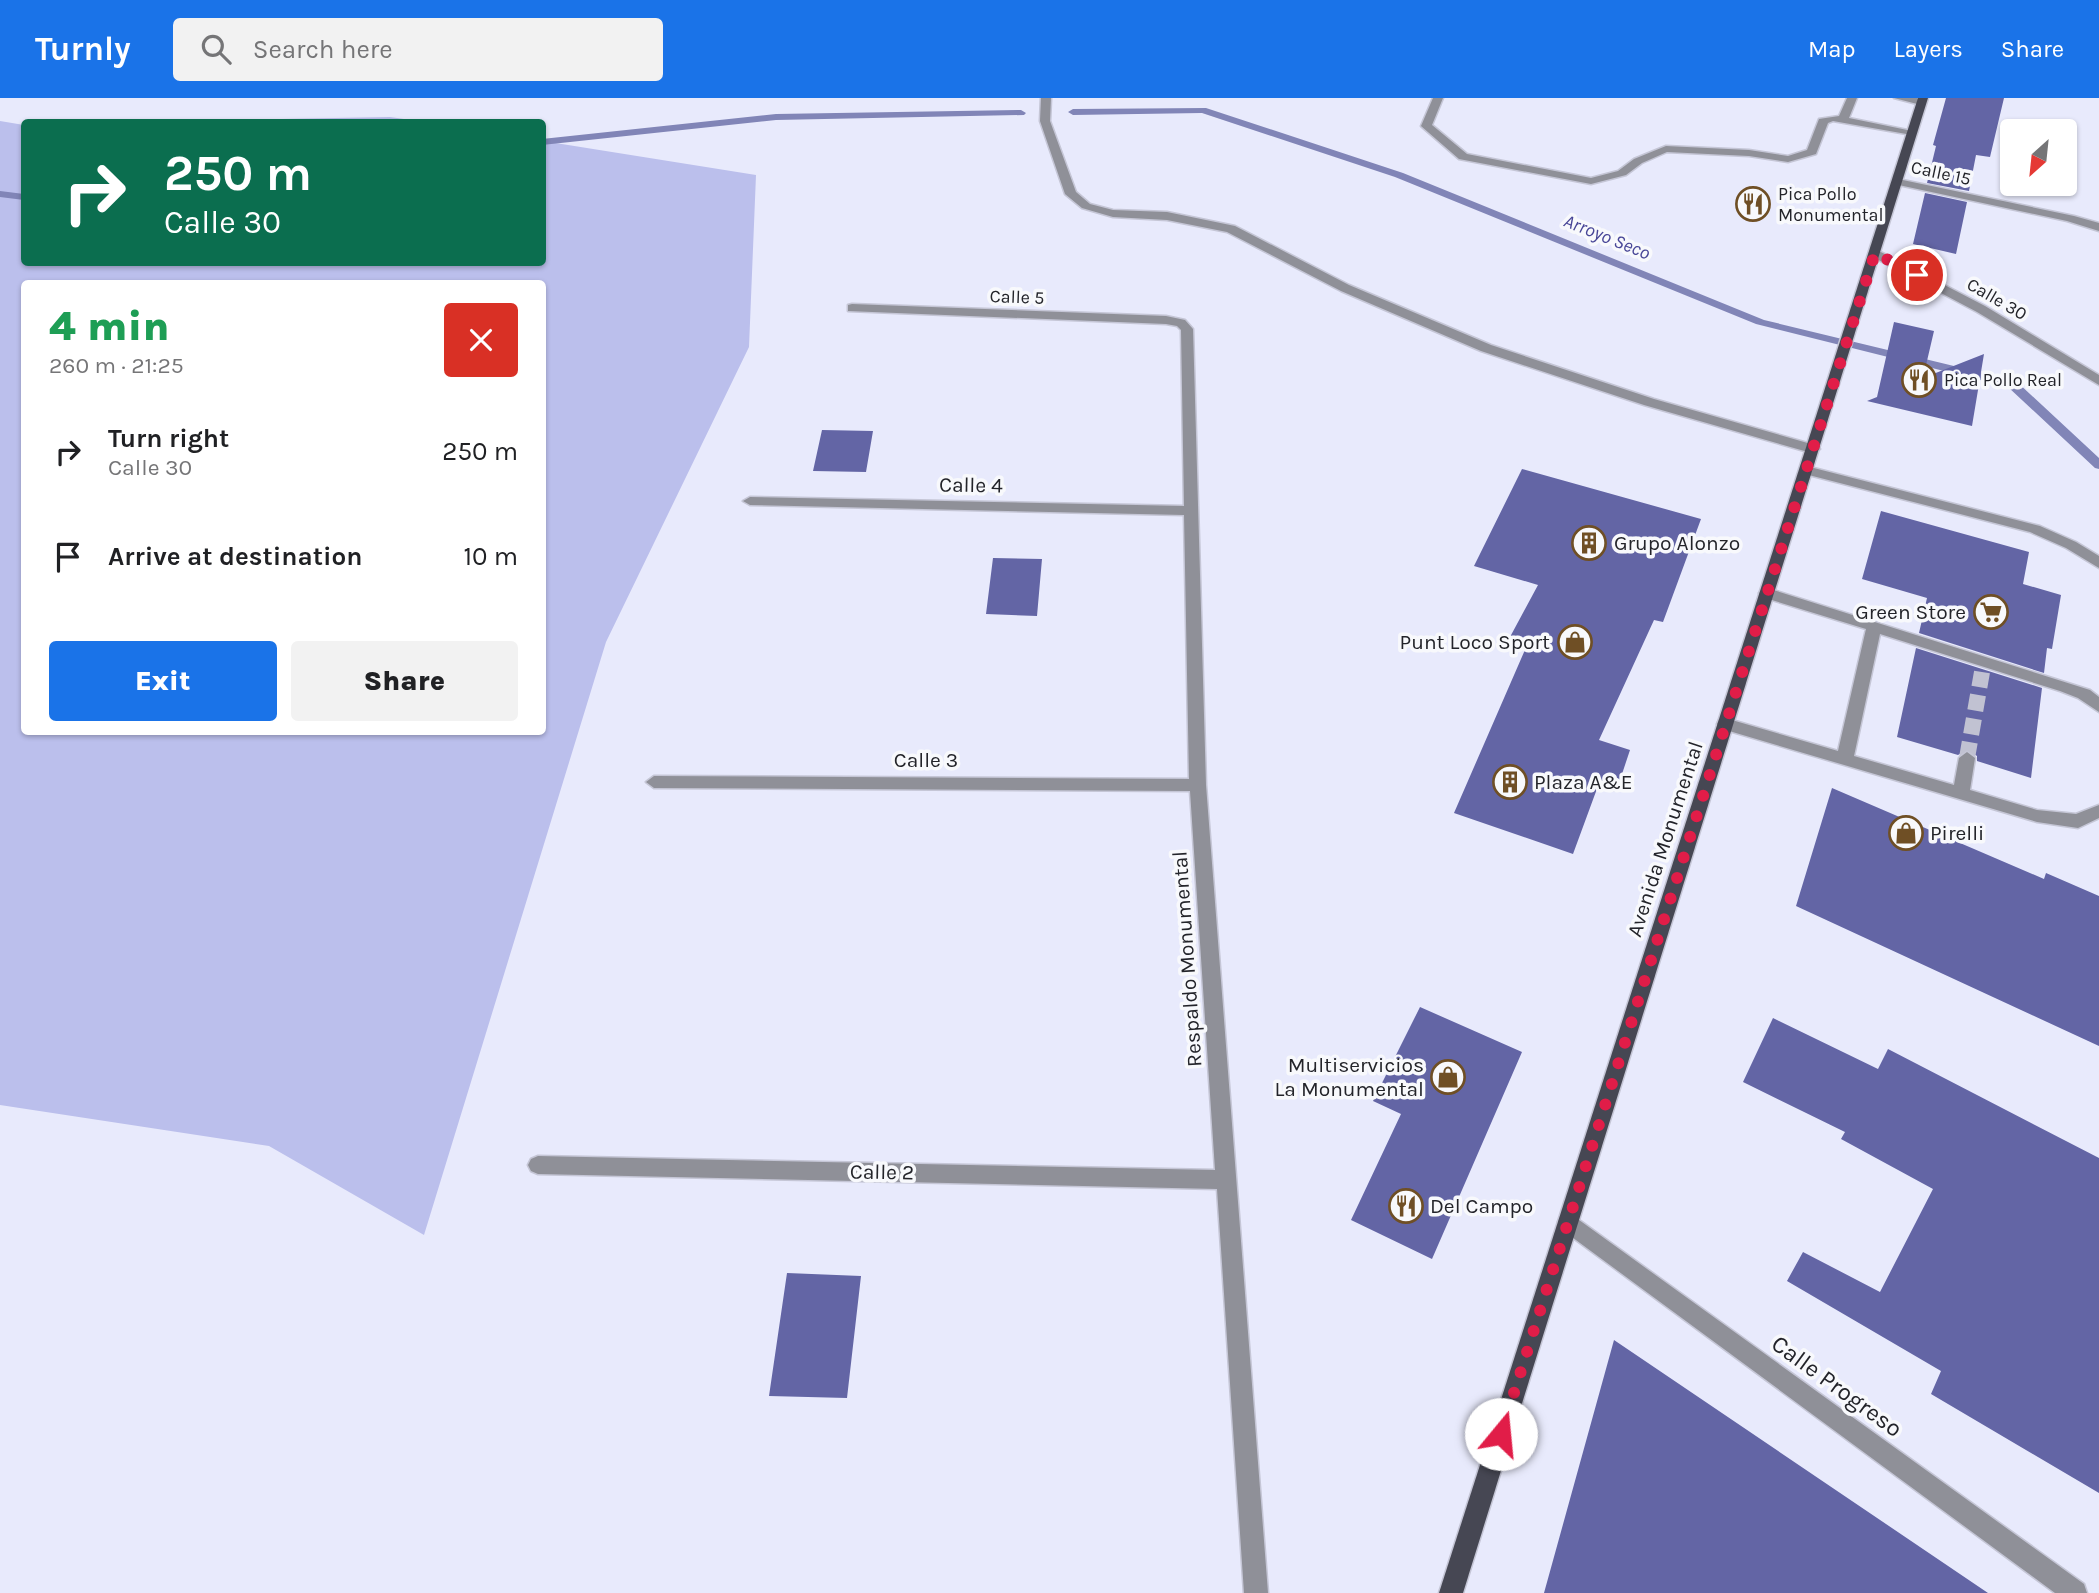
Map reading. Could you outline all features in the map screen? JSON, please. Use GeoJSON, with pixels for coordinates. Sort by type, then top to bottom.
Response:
{"type":"FeatureCollection","features":[{"type":"Feature","properties":{"kind":"main road","name":"Avenida Monumental"},"geometry":{"type":"LineString","coordinates":[[1451,1593],[1922,100]]}},
{"type":"Feature","properties":{"kind":"street"},"geometry":{"type":"LineString","coordinates":[[1046,98],[1045,121],[1071,194],[1086,206],[1113,213],[1167,216],[1231,229],[1345,288],[1486,348],[1649,402],[1813,449]]}},
{"type":"Feature","properties":{"kind":"street"},"geometry":{"type":"LineString","coordinates":[[1438,98],[1426,127],[1463,157],[1591,181],[1622,173],[1638,161],[1666,149],[1749,153],[1788,159],[1812,152],[1823,121],[1843,119],[1912,132]]}},
{"type":"Feature","properties":{"kind":"street"},"geometry":{"type":"LineString","coordinates":[[1843,119],[1852,98]]}},
{"type":"Feature","properties":{"kind":"street"},"geometry":{"type":"LineString","coordinates":[[1899,98],[1922,100]]}},
{"type":"Feature","properties":{"kind":"street","name":"Calle 15"},"geometry":{"type":"LineString","coordinates":[[1898,182],[2070,218],[2099,227]]}},
{"type":"Feature","properties":{"kind":"street","name":"Calle 30"},"geometry":{"type":"LineString","coordinates":[[1875,253],[1981,309],[2099,381]]}},
{"type":"Feature","properties":{"kind":"street","name":"Calle 5"},"geometry":{"type":"LineString","coordinates":[[852,308],[1166,320],[1181,323]]}},
{"type":"Feature","properties":{"kind":"street","name":"Respaldo Monumental"},"geometry":{"type":"LineString","coordinates":[[1181,323],[1187,329],[1198,785],[1256,1593]]}},
{"type":"Feature","properties":{"kind":"street"},"geometry":{"type":"LineString","coordinates":[[1806,470],[2035,529],[2071,545],[2099,563]]}},
{"type":"Feature","properties":{"kind":"street","name":"Calle 4"},"geometry":{"type":"LineString","coordinates":[[750,501],[1191,511]]}},
{"type":"Feature","properties":{"kind":"street"},"geometry":{"type":"LineString","coordinates":[[1767,593],[1874,626],[1983,666],[2066,687],[2084,694],[2098,705]]}},
{"type":"Feature","properties":{"kind":"street"},"geometry":{"type":"LineString","coordinates":[[1845,758],[1874,626]]}},
{"type":"Feature","properties":{"kind":"street"},"geometry":{"type":"LineString","coordinates":[[1725,724],[2060,821],[2097,817]]}},
{"type":"Feature","properties":{"kind":"street"},"geometry":{"type":"LineString","coordinates":[[1961,792],[1967,758]]}},
{"type":"Feature","properties":{"kind":"street","name":"Calle 3"},"geometry":{"type":"LineString","coordinates":[[654,782],[1198,785]]}},
{"type":"Feature","properties":{"kind":"street","name":"Calle 2"},"geometry":{"type":"LineString","coordinates":[[538,1165],[1226,1180]]}},
{"type":"Feature","properties":{"kind":"street","name":"Calle Progreso"},"geometry":{"type":"LineString","coordinates":[[1568,1222],[2075,1593]]}},
{"type":"Feature","properties":{"kind":"shaded area"},"geometry":{"type":"Polygon","coordinates":[[[390,117],[404,119],[286,119],[390,117]]]}},
{"type":"Feature","properties":{"kind":"shaded area"},"geometry":{"type":"Polygon","coordinates":[[[0,121],[21,124],[21,266],[546,266],[546,141],[756,175],[749,347],[606,642],[424,1235],[269,1146],[0,1105],[0,121]]]}},
{"type":"Feature","properties":{"kind":"building"},"geometry":{"type":"Polygon","coordinates":[[[1946,98],[2004,98],[1990,157],[1976,155],[1969,191],[1927,183],[1936,146],[1933,145],[1946,98]]]}},
{"type":"Feature","properties":{"kind":"building"},"geometry":{"type":"Polygon","coordinates":[[[1925,193],[1967,202],[1956,254],[1913,244],[1925,193]]]}},
{"type":"Feature","properties":{"kind":"building"},"geometry":{"type":"Polygon","coordinates":[[[1894,322],[1934,331],[1923,378],[1984,354],[1972,426],[1867,401],[1877,397],[1894,322]]]}},
{"type":"Feature","properties":{"kind":"building"},"geometry":{"type":"Polygon","coordinates":[[[822,430],[873,431],[866,472],[813,471],[822,430]]]}},
{"type":"Feature","properties":{"kind":"building"},"geometry":{"type":"Polygon","coordinates":[[[1522,469],[1701,519],[1663,622],[1654,620],[1599,740],[1630,750],[1616,792],[1598,786],[1573,854],[1454,813],[1528,643],[1510,637],[1538,585],[1474,566],[1522,469]]]}},
{"type":"Feature","properties":{"kind":"building"},"geometry":{"type":"Polygon","coordinates":[[[1881,511],[2029,552],[2023,584],[2061,595],[2052,649],[2047,648],[2044,673],[1919,633],[1927,598],[1862,579],[1881,511]]]}},
{"type":"Feature","properties":{"kind":"building"},"geometry":{"type":"Polygon","coordinates":[[[993,558],[1042,559],[1037,616],[986,614],[993,558]]]}},
{"type":"Feature","properties":{"kind":"building"},"geometry":{"type":"Polygon","coordinates":[[[1916,648],[2042,688],[2031,778],[1977,761],[1977,756],[1967,749],[1958,755],[1897,737],[1916,648]]]}},
{"type":"Feature","properties":{"kind":"building"},"geometry":{"type":"Polygon","coordinates":[[[1832,788],[2044,879],[2046,873],[2099,896],[2099,1046],[1796,906],[1832,788]]]}},
{"type":"Feature","properties":{"kind":"building"},"geometry":{"type":"Polygon","coordinates":[[[1420,1007],[1522,1052],[1432,1259],[1351,1220],[1401,1114],[1373,1101],[1420,1007]]]}},
{"type":"Feature","properties":{"kind":"building"},"geometry":{"type":"Polygon","coordinates":[[[1773,1018],[1878,1069],[1888,1049],[2099,1158],[2099,1493],[1931,1394],[1941,1371],[1787,1281],[1803,1252],[1880,1292],[1933,1189],[1841,1139],[1845,1132],[1743,1082],[1773,1018]]]}},
{"type":"Feature","properties":{"kind":"building"},"geometry":{"type":"Polygon","coordinates":[[[787,1273],[861,1276],[847,1398],[769,1396],[787,1273]]]}},
{"type":"Feature","properties":{"kind":"building"},"geometry":{"type":"Polygon","coordinates":[[[1614,1340],[1988,1593],[1544,1593],[1614,1340]]]}},
{"type":"Feature","properties":{"kind":"waterway","name":"Arroyo Seco"},"geometry":{"type":"LineString","coordinates":[[1073,112],[1203,110],[1399,175],[1760,322],[2012,384],[2099,465]]}},
{"type":"Feature","properties":{"kind":"waterway","name":"Arroyo Seco"},"geometry":{"type":"LineString","coordinates":[[546,142],[776,117],[1021,113]]}},
{"type":"Feature","properties":{"kind":"waterway","name":"Arroyo Seco"},"geometry":{"type":"LineString","coordinates":[[0,194],[21,197]]}},
{"type":"Feature","properties":{"kind":"tunnel"},"geometry":{"type":"LineString","coordinates":[[1967,758],[1982,672]]}},
{"type":"Feature","properties":{"kind":"place","name":"Pica Pollo Monumental"},"geometry":{"type":"Point","coordinates":[1753,204]}},
{"type":"Feature","properties":{"kind":"place","name":"Pica Pollo Real"},"geometry":{"type":"Point","coordinates":[1919,380]}},
{"type":"Feature","properties":{"kind":"place","name":"Grupo Alonzo"},"geometry":{"type":"Point","coordinates":[1589,543]}},
{"type":"Feature","properties":{"kind":"place","name":"Green Store"},"geometry":{"type":"Point","coordinates":[1991,612]}},
{"type":"Feature","properties":{"kind":"place","name":"Punt Loco Sport"},"geometry":{"type":"Point","coordinates":[1575,642]}},
{"type":"Feature","properties":{"kind":"place","name":"Plaza A&E"},"geometry":{"type":"Point","coordinates":[1510,782]}},
{"type":"Feature","properties":{"kind":"place","name":"Pirelli"},"geometry":{"type":"Point","coordinates":[1906,833]}},
{"type":"Feature","properties":{"kind":"place","name":"Multiservicios La Monumental"},"geometry":{"type":"Point","coordinates":[1448,1077]}},
{"type":"Feature","properties":{"kind":"place","name":"Del Campo"},"geometry":{"type":"Point","coordinates":[1406,1206]}},
{"type":"Feature","properties":{"kind":"route"},"geometry":{"type":"LineString","coordinates":[[1501,1434],[1875,253],[1917,275]]}}]}
